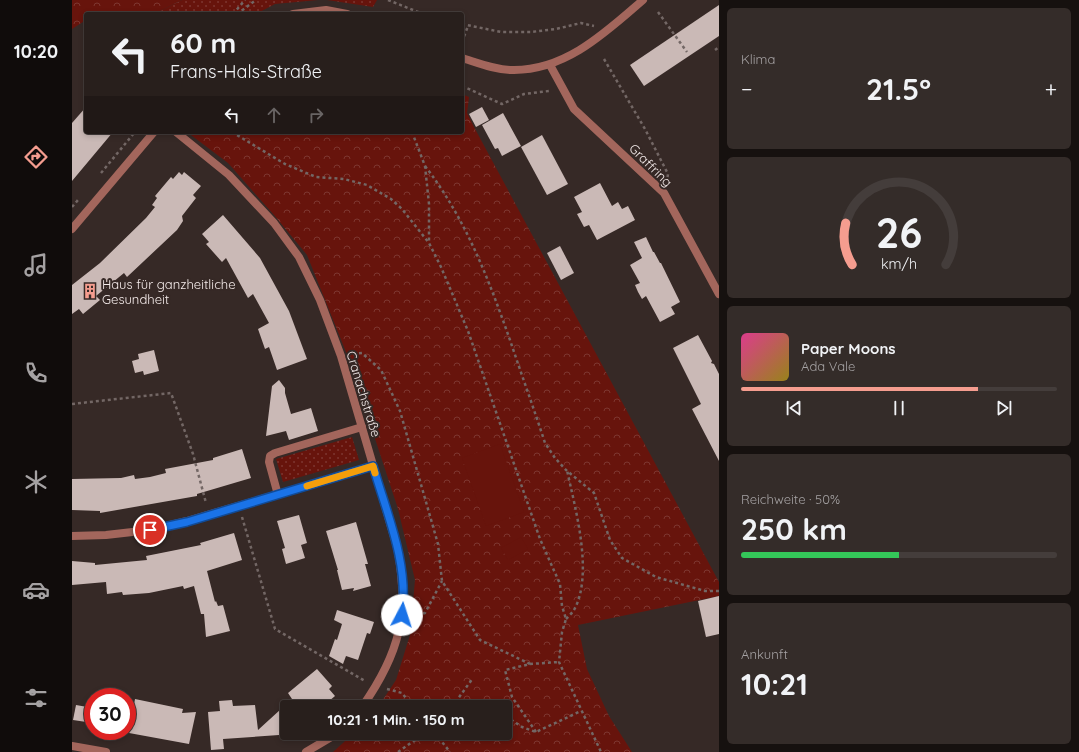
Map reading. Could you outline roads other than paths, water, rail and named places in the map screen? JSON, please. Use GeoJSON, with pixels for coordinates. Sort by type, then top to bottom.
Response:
{"type":"FeatureCollection","features":[{"type":"Feature","properties":{"kind":"street"},"geometry":{"type":"LineString","coordinates":[[464,59],[485,66],[511,70],[532,69],[550,65],[585,47],[643,0]]}},
{"type":"Feature","properties":{"kind":"street"},"geometry":{"type":"LineString","coordinates":[[310,12],[326,10],[336,12]]}},
{"type":"Feature","properties":{"kind":"street","name":"Graffring"},"geometry":{"type":"LineString","coordinates":[[550,65],[574,109],[664,193],[719,294]]}},
{"type":"Feature","properties":{"kind":"street"},"geometry":{"type":"LineString","coordinates":[[72,229],[152,134]]}},
{"type":"Feature","properties":{"kind":"street","name":"Cranachstraße"},"geometry":{"type":"LineString","coordinates":[[178,134],[228,175],[274,223],[299,257],[320,300],[341,356],[397,547],[402,571],[403,599],[400,623],[392,653],[387,667],[367,700]]}},
{"type":"Feature","properties":{"kind":"street"},"geometry":{"type":"LineString","coordinates":[[278,495],[269,462],[270,456],[275,453],[362,427]]}},
{"type":"Feature","properties":{"kind":"street"},"geometry":{"type":"LineString","coordinates":[[72,536],[106,535],[150,530],[187,522],[373,466]]}},
{"type":"Feature","properties":{"kind":"street"},"geometry":{"type":"LineString","coordinates":[[306,752],[326,740]]}},
{"type":"Feature","properties":{"kind":"street"},"geometry":{"type":"LineString","coordinates":[[72,746],[106,752]]}},
{"type":"Feature","properties":{"kind":"place","name":"Haus für ganzheitliche Gesundheit"},"geometry":{"type":"Point","coordinates":[90,291]}}]}
